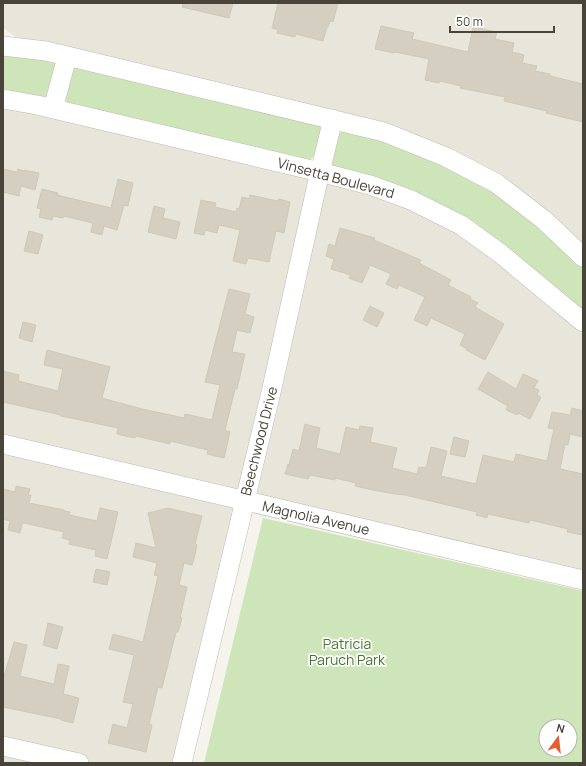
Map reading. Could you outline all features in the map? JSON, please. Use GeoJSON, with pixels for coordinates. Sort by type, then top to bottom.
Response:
{"type":"FeatureCollection","features":[{"type":"Feature","properties":{"kind":"street"},"geometry":{"type":"LineString","coordinates":[[3,46],[30,48],[384,132],[446,157],[496,183],[544,220],[583,257]]}},
{"type":"Feature","properties":{"kind":"street"},"geometry":{"type":"LineString","coordinates":[[53,109],[67,57]]}},
{"type":"Feature","properties":{"kind":"street","name":"Vinsetta Boulevard"},"geometry":{"type":"LineString","coordinates":[[3,99],[53,109],[320,172],[370,185],[411,200],[461,225],[502,254],[583,322]]}},
{"type":"Feature","properties":{"kind":"street","name":"Beechwood Drive"},"geometry":{"type":"LineString","coordinates":[[182,763],[272,388],[333,119]]}},
{"type":"Feature","properties":{"kind":"street","name":"Magnolia Avenue"},"geometry":{"type":"LineString","coordinates":[[3,444],[583,580]]}},
{"type":"Feature","properties":{"kind":"street"},"geometry":{"type":"LineString","coordinates":[[3,746],[79,763]]}},
{"type":"Feature","properties":{"kind":"shaded area"},"geometry":{"type":"Polygon","coordinates":[[[3,3],[583,3],[583,246],[473,162],[22,41],[3,28],[3,3]]]}},
{"type":"Feature","properties":{"kind":"shaded area"},"geometry":{"type":"Polygon","coordinates":[[[3,107],[381,195],[468,238],[583,331],[583,571],[239,490],[173,763],[3,763],[3,107]]]}},
{"type":"Feature","properties":{"kind":"green space"},"geometry":{"type":"Polygon","coordinates":[[[3,52],[53,61],[57,67],[47,98],[3,92],[3,52]]]}},
{"type":"Feature","properties":{"kind":"green space"},"geometry":{"type":"Polygon","coordinates":[[[76,67],[320,126],[322,129],[316,155],[309,160],[67,103],[65,97],[72,70],[76,67]]]}},
{"type":"Feature","properties":{"kind":"green space"},"geometry":{"type":"Polygon","coordinates":[[[337,130],[377,136],[480,182],[570,252],[583,266],[583,315],[516,257],[331,165],[337,130]]]}},
{"type":"Feature","properties":{"kind":"green space","name":"Patricia Paruch Park"},"geometry":{"type":"Polygon","coordinates":[[[263,518],[583,591],[583,763],[204,763],[263,518]]]}},
{"type":"Feature","properties":{"kind":"building"},"geometry":{"type":"Polygon","coordinates":[[[183,3],[233,3],[229,18],[182,7],[183,3]]]}},
{"type":"Feature","properties":{"kind":"building"},"geometry":{"type":"Polygon","coordinates":[[[278,3],[338,3],[333,22],[330,21],[323,41],[296,34],[295,37],[277,33],[278,30],[272,28],[278,3]]]}},
{"type":"Feature","properties":{"kind":"building"},"geometry":{"type":"Polygon","coordinates":[[[381,26],[414,33],[412,39],[468,52],[473,27],[497,32],[495,39],[514,43],[512,52],[524,55],[522,63],[537,66],[535,71],[583,84],[583,122],[546,113],[547,111],[504,101],[505,97],[460,88],[461,86],[440,81],[439,83],[425,80],[429,59],[375,49],[381,26]]]}},
{"type":"Feature","properties":{"kind":"building"},"geometry":{"type":"Polygon","coordinates":[[[3,169],[17,172],[18,169],[39,173],[35,190],[21,186],[19,196],[3,192],[3,169]]]}},
{"type":"Feature","properties":{"kind":"building"},"geometry":{"type":"Polygon","coordinates":[[[118,179],[133,183],[128,206],[124,205],[117,230],[104,226],[102,235],[91,232],[93,223],[63,216],[63,218],[53,216],[52,220],[39,217],[41,209],[37,208],[42,189],[58,193],[57,195],[111,208],[118,179]]]}},
{"type":"Feature","properties":{"kind":"building"},"geometry":{"type":"Polygon","coordinates":[[[250,195],[290,202],[284,233],[276,231],[269,262],[248,258],[246,264],[233,261],[240,230],[219,225],[217,233],[205,230],[204,235],[194,233],[201,200],[216,203],[215,207],[236,212],[237,208],[239,209],[242,197],[249,199],[250,195]]]}},
{"type":"Feature","properties":{"kind":"building"},"geometry":{"type":"Polygon","coordinates":[[[154,206],[165,209],[163,218],[180,222],[176,239],[148,232],[154,206]]]}},
{"type":"Feature","properties":{"kind":"building"},"geometry":{"type":"Polygon","coordinates":[[[340,228],[375,238],[374,240],[421,260],[419,263],[451,280],[448,285],[471,297],[470,299],[478,303],[475,307],[504,324],[485,360],[466,350],[467,349],[460,345],[465,334],[431,318],[427,326],[414,320],[425,297],[399,285],[397,289],[386,284],[391,274],[370,265],[362,283],[349,278],[351,275],[331,269],[334,259],[326,256],[329,244],[335,246],[340,228]]]}},
{"type":"Feature","properties":{"kind":"building"},"geometry":{"type":"Polygon","coordinates":[[[29,231],[43,235],[38,254],[24,251],[29,231]]]}},
{"type":"Feature","properties":{"kind":"building"},"geometry":{"type":"Polygon","coordinates":[[[229,289],[250,294],[245,314],[254,317],[250,333],[237,330],[232,352],[245,354],[225,430],[230,432],[224,458],[207,454],[208,450],[170,441],[170,444],[136,436],[135,438],[117,434],[118,428],[3,402],[3,371],[19,375],[18,381],[58,391],[63,369],[44,365],[47,350],[110,367],[102,398],[142,409],[184,418],[185,414],[212,420],[220,385],[205,382],[229,289]]]}},
{"type":"Feature","properties":{"kind":"building"},"geometry":{"type":"Polygon","coordinates":[[[370,306],[384,313],[377,327],[363,320],[370,306]]]}},
{"type":"Feature","properties":{"kind":"building"},"geometry":{"type":"Polygon","coordinates":[[[23,322],[36,325],[32,342],[19,338],[23,322]]]}},
{"type":"Feature","properties":{"kind":"building"},"geometry":{"type":"Polygon","coordinates":[[[488,372],[516,389],[523,374],[538,381],[534,388],[539,390],[537,395],[541,397],[530,419],[518,413],[517,415],[506,410],[508,406],[478,389],[488,372]]]}},
{"type":"Feature","properties":{"kind":"building"},"geometry":{"type":"Polygon","coordinates":[[[572,408],[583,411],[583,437],[570,434],[568,445],[565,444],[560,469],[583,474],[583,535],[567,532],[568,529],[530,520],[529,523],[488,514],[487,518],[476,515],[477,512],[405,495],[355,486],[356,483],[335,478],[335,480],[310,475],[308,479],[285,474],[293,449],[299,451],[305,424],[320,428],[316,448],[340,454],[346,427],[359,430],[360,426],[373,428],[370,442],[397,448],[392,468],[417,474],[419,467],[426,468],[431,447],[447,451],[441,476],[476,484],[483,455],[514,462],[516,454],[547,461],[554,429],[548,428],[552,412],[570,415],[572,408]]]}},
{"type":"Feature","properties":{"kind":"building"},"geometry":{"type":"Polygon","coordinates":[[[454,437],[469,441],[465,457],[450,454],[454,437]]]}},
{"type":"Feature","properties":{"kind":"building"},"geometry":{"type":"Polygon","coordinates":[[[16,486],[30,489],[28,495],[31,495],[29,503],[64,510],[70,512],[69,515],[97,521],[100,508],[118,512],[107,559],[95,556],[96,550],[69,544],[70,540],[62,538],[64,532],[24,523],[22,524],[20,533],[8,530],[10,521],[3,519],[3,489],[15,492],[16,486]]]}},
{"type":"Feature","properties":{"kind":"building"},"geometry":{"type":"Polygon","coordinates":[[[168,508],[202,516],[195,544],[197,545],[192,565],[184,563],[179,585],[187,587],[180,618],[182,618],[178,632],[176,632],[162,688],[158,687],[149,724],[152,725],[146,752],[108,743],[113,724],[127,728],[133,704],[123,702],[134,655],[109,649],[113,634],[143,642],[158,576],[154,575],[157,563],[133,557],[136,543],[156,548],[148,513],[168,508]]]}},
{"type":"Feature","properties":{"kind":"building"},"geometry":{"type":"Polygon","coordinates":[[[96,569],[110,572],[107,585],[93,582],[96,569]]]}},
{"type":"Feature","properties":{"kind":"building"},"geometry":{"type":"Polygon","coordinates":[[[48,623],[63,627],[57,649],[43,645],[48,623]]]}},
{"type":"Feature","properties":{"kind":"building"},"geometry":{"type":"Polygon","coordinates":[[[14,642],[27,645],[20,676],[54,684],[58,664],[69,666],[63,694],[79,698],[73,723],[61,719],[3,707],[3,680],[14,642]]]}}]}
